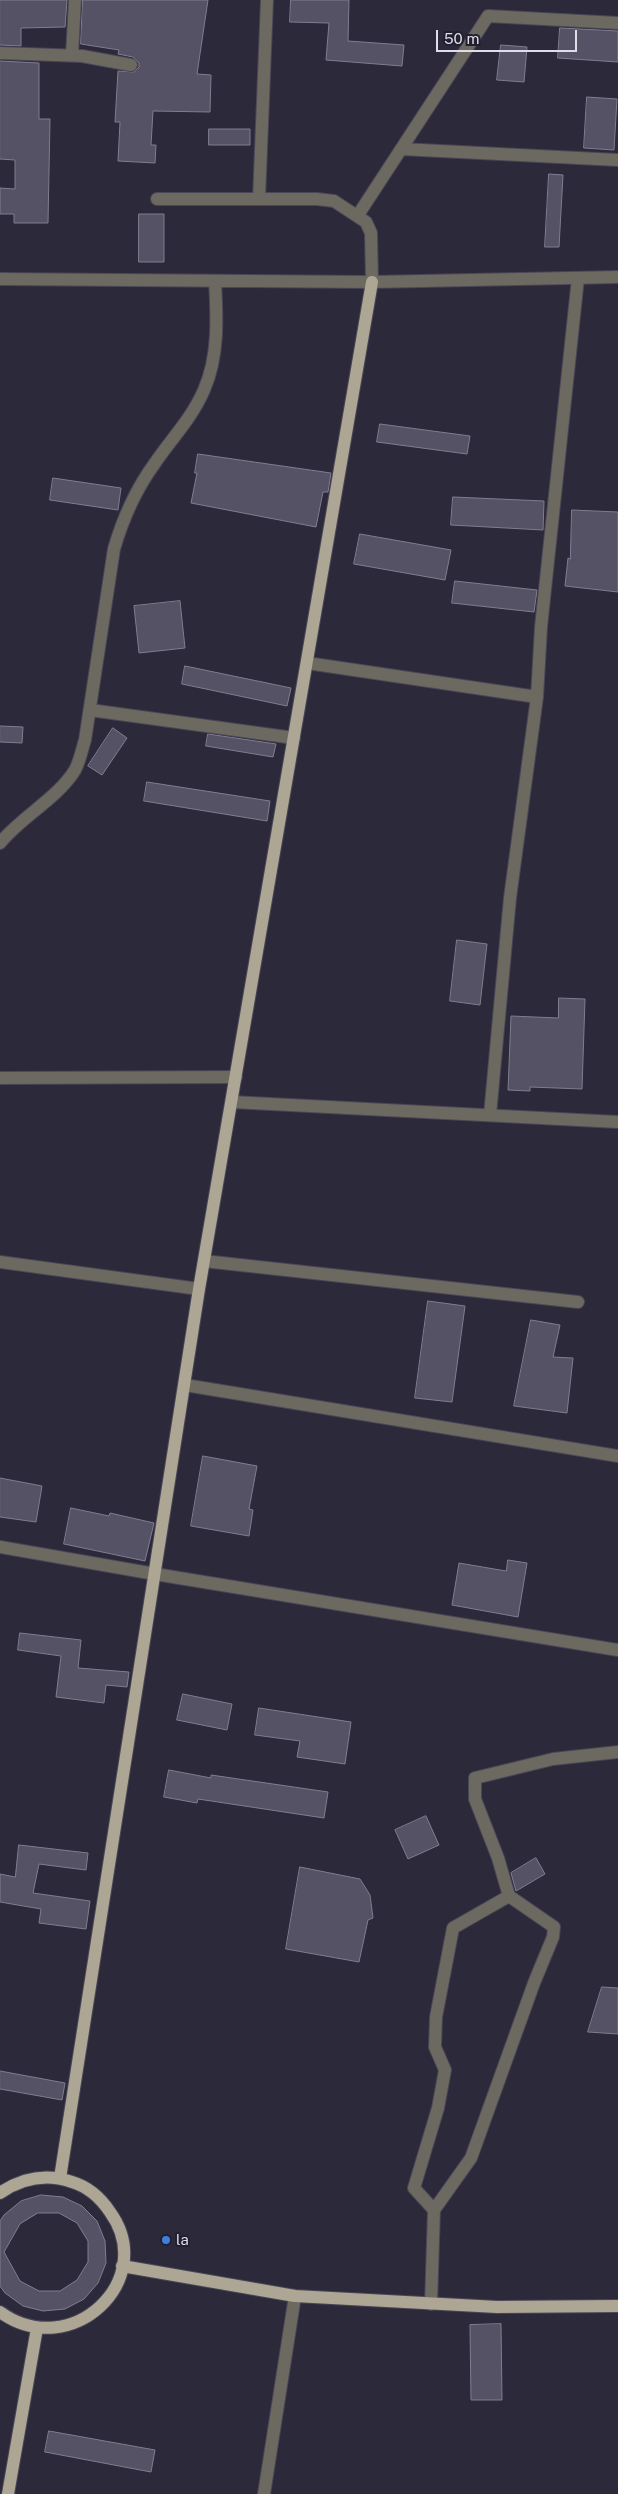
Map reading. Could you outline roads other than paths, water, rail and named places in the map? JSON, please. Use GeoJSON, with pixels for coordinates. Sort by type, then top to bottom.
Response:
{"type":"FeatureCollection","features":[{"type":"Feature","properties":{"kind":"main road"},"geometry":{"type":"LineString","coordinates":[[60,2178],[199,1290],[372,282]]}},
{"type":"Feature","properties":{"kind":"main road"},"geometry":{"type":"LineString","coordinates":[[0,2193],[13,2184],[36,2177],[60,2178],[83,2185],[102,2200],[116,2219],[123,2242],[122,2266],[115,2288],[101,2307],[89,2316],[60,2328],[37,2328],[13,2322],[0,2312]]}},
{"type":"Feature","properties":{"kind":"main road"},"geometry":{"type":"LineString","coordinates":[[122,2266],[295,2296],[497,2307],[618,2306]]}},
{"type":"Feature","properties":{"kind":"main road"},"geometry":{"type":"LineString","coordinates":[[8,2494],[37,2328]]}},
{"type":"Feature","properties":{"kind":"street"},"geometry":{"type":"LineString","coordinates":[[72,55],[75,0]]}},
{"type":"Feature","properties":{"kind":"street"},"geometry":{"type":"LineString","coordinates":[[259,199],[267,0]]}},
{"type":"Feature","properties":{"kind":"street"},"geometry":{"type":"LineString","coordinates":[[358,215],[488,16],[618,23]]}},
{"type":"Feature","properties":{"kind":"street"},"geometry":{"type":"LineString","coordinates":[[0,53],[72,55],[130,65]]}},
{"type":"Feature","properties":{"kind":"street"},"geometry":{"type":"LineString","coordinates":[[401,149],[618,160]]}},
{"type":"Feature","properties":{"kind":"street"},"geometry":{"type":"LineString","coordinates":[[157,199],[259,199],[334,202],[358,215],[366,222],[370,233],[372,282]]}},
{"type":"Feature","properties":{"kind":"street"},"geometry":{"type":"LineString","coordinates":[[0,279],[372,282],[618,277]]}},
{"type":"Feature","properties":{"kind":"street"},"geometry":{"type":"LineString","coordinates":[[490,1115],[510,898],[537,697],[541,627],[578,278]]}},
{"type":"Feature","properties":{"kind":"street"},"geometry":{"type":"LineString","coordinates":[[0,843],[10,831],[61,788],[76,768],[85,740],[114,549],[122,523],[134,498],[155,463],[184,427],[204,390],[214,359],[217,323],[215,281]]}},
{"type":"Feature","properties":{"kind":"street"},"geometry":{"type":"LineString","coordinates":[[307,663],[537,697]]}},
{"type":"Feature","properties":{"kind":"street"},"geometry":{"type":"LineString","coordinates":[[90,710],[294,738]]}},
{"type":"Feature","properties":{"kind":"street"},"geometry":{"type":"LineString","coordinates":[[0,1078],[236,1077]]}},
{"type":"Feature","properties":{"kind":"street"},"geometry":{"type":"LineString","coordinates":[[232,1102],[618,1122]]}},
{"type":"Feature","properties":{"kind":"street"},"geometry":{"type":"LineString","coordinates":[[204,1261],[578,1302]]}},
{"type":"Feature","properties":{"kind":"street"},"geometry":{"type":"LineString","coordinates":[[0,1262],[199,1290]]}},
{"type":"Feature","properties":{"kind":"street"},"geometry":{"type":"LineString","coordinates":[[185,1384],[618,1456]]}},
{"type":"Feature","properties":{"kind":"street"},"geometry":{"type":"LineString","coordinates":[[0,1546],[155,1574],[618,1650]]}},
{"type":"Feature","properties":{"kind":"street"},"geometry":{"type":"LineString","coordinates":[[431,2304],[434,2210],[471,2158],[534,1983],[553,1937],[554,1927],[509,1896],[498,1858],[474,1799],[475,1778],[553,1759],[618,1752]]}},
{"type":"Feature","properties":{"kind":"street"},"geometry":{"type":"LineString","coordinates":[[434,2210],[414,2188],[438,2108],[445,2070],[435,2047],[436,2017],[453,1928],[509,1896]]}},
{"type":"Feature","properties":{"kind":"street"},"geometry":{"type":"LineString","coordinates":[[264,2494],[295,2296]]}},
{"type":"Feature","properties":{"kind":"place","name":"la"},"geometry":{"type":"Point","coordinates":[166,2240]}}]}
